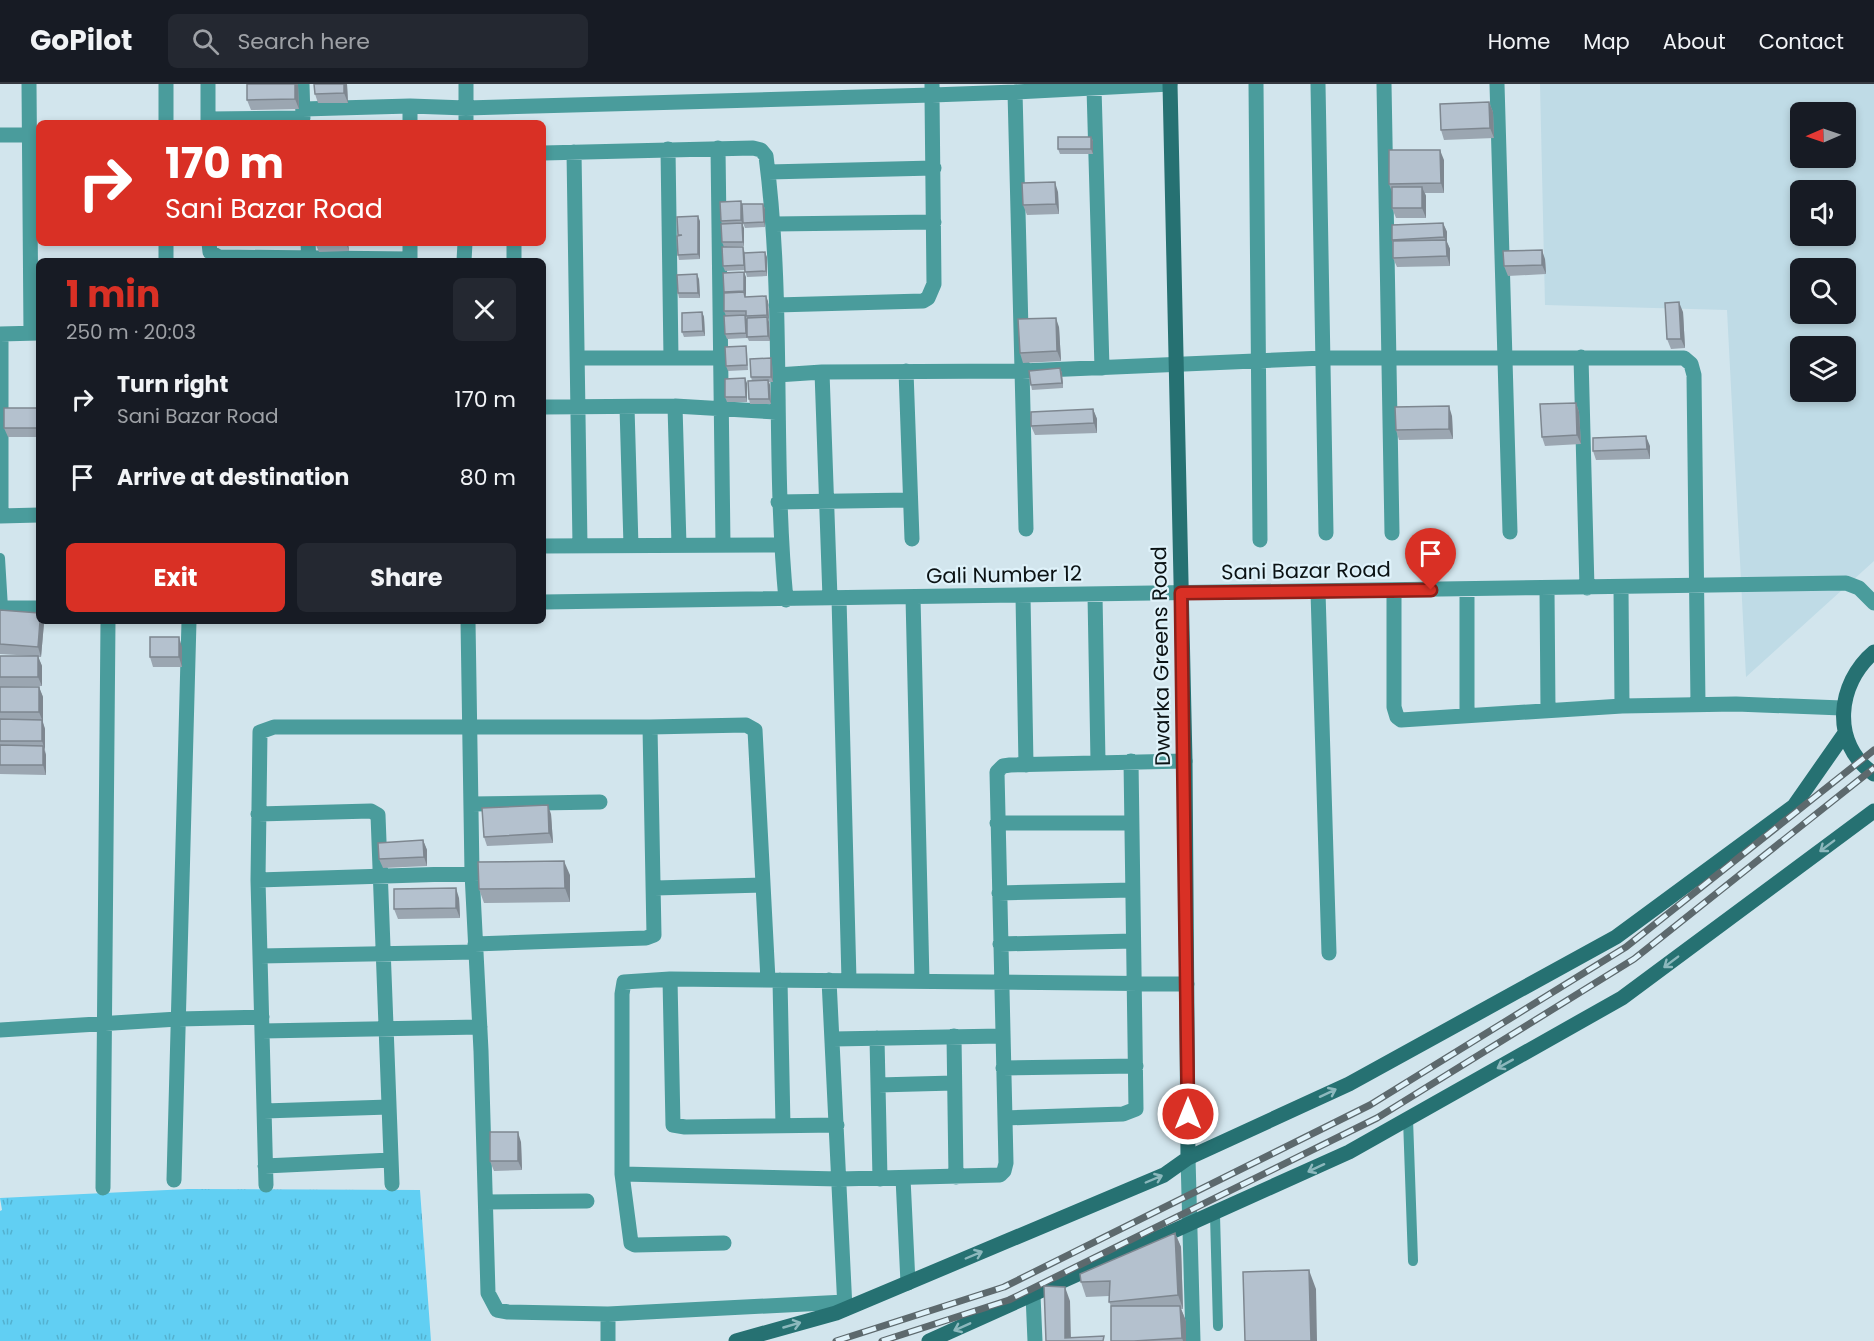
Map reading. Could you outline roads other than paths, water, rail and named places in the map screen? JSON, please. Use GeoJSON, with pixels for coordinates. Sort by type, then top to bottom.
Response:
{"type":"FeatureCollection","features":[{"type":"Feature","properties":{"kind":"street"},"geometry":{"type":"LineString","coordinates":[[29,84],[34,135],[35,333],[1,334],[0,516],[36,515]]}},
{"type":"Feature","properties":{"kind":"street"},"geometry":{"type":"LineString","coordinates":[[166,84],[166,120]]}},
{"type":"Feature","properties":{"kind":"street"},"geometry":{"type":"LineString","coordinates":[[208,84],[208,120]]}},
{"type":"Feature","properties":{"kind":"street"},"geometry":{"type":"LineString","coordinates":[[302,84],[303,117]]}},
{"type":"Feature","properties":{"kind":"street"},"geometry":{"type":"LineString","coordinates":[[466,84],[466,115]]}},
{"type":"Feature","properties":{"kind":"street"},"geometry":{"type":"LineString","coordinates":[[232,120],[303,117],[410,106],[466,115],[932,90],[1015,92],[1170,84]]}},
{"type":"Feature","properties":{"kind":"street","name":"Dwarka Greens Road"},"geometry":{"type":"LineString","coordinates":[[1170,84],[1185,761],[1188,1227],[1193,1341]]}},
{"type":"Feature","properties":{"kind":"street"},"geometry":{"type":"LineString","coordinates":[[1256,84],[1260,540]]}},
{"type":"Feature","properties":{"kind":"street"},"geometry":{"type":"LineString","coordinates":[[1318,84],[1326,533]]}},
{"type":"Feature","properties":{"kind":"street"},"geometry":{"type":"LineString","coordinates":[[1384,84],[1392,533]]}},
{"type":"Feature","properties":{"kind":"street"},"geometry":{"type":"LineString","coordinates":[[1497,84],[1507,358],[1510,532]]}},
{"type":"Feature","properties":{"kind":"street"},"geometry":{"type":"LineString","coordinates":[[1094,88],[1102,368]]}},
{"type":"Feature","properties":{"kind":"street"},"geometry":{"type":"LineString","coordinates":[[776,305],[923,301],[928,298],[934,285],[932,90]]}},
{"type":"Feature","properties":{"kind":"street"},"geometry":{"type":"LineString","coordinates":[[1015,92],[1026,529]]}},
{"type":"Feature","properties":{"kind":"street"},"geometry":{"type":"LineString","coordinates":[[410,106],[410,120]]}},
{"type":"Feature","properties":{"kind":"street"},"geometry":{"type":"LineString","coordinates":[[0,135],[34,135]]}},
{"type":"Feature","properties":{"kind":"street"},"geometry":{"type":"LineString","coordinates":[[718,148],[723,545]]}},
{"type":"Feature","properties":{"kind":"street"},"geometry":{"type":"LineString","coordinates":[[546,153],[718,148],[761,150],[766,156],[774,224],[778,502],[786,600]]}},
{"type":"Feature","properties":{"kind":"street"},"geometry":{"type":"LineString","coordinates":[[668,149],[671,358]]}},
{"type":"Feature","properties":{"kind":"street"},"geometry":{"type":"LineString","coordinates":[[574,152],[580,546]]}},
{"type":"Feature","properties":{"kind":"street"},"geometry":{"type":"LineString","coordinates":[[768,171],[934,168]]}},
{"type":"Feature","properties":{"kind":"street"},"geometry":{"type":"LineString","coordinates":[[774,224],[934,222]]}},
{"type":"Feature","properties":{"kind":"street"},"geometry":{"type":"LineString","coordinates":[[209,246],[210,252],[219,257],[249,258]]}},
{"type":"Feature","properties":{"kind":"street"},"geometry":{"type":"LineString","coordinates":[[343,258],[410,254]]}},
{"type":"Feature","properties":{"kind":"street"},"geometry":{"type":"LineString","coordinates":[[1581,357],[1587,588]]}},
{"type":"Feature","properties":{"kind":"street"},"geometry":{"type":"LineString","coordinates":[[578,358],[720,358]]}},
{"type":"Feature","properties":{"kind":"street"},"geometry":{"type":"LineString","coordinates":[[777,375],[822,372],[1022,371],[1324,358],[1684,358],[1691,364],[1694,375],[1698,704]]}},
{"type":"Feature","properties":{"kind":"street"},"geometry":{"type":"LineString","coordinates":[[906,371],[912,539]]}},
{"type":"Feature","properties":{"kind":"street"},"geometry":{"type":"LineString","coordinates":[[822,372],[826,501],[834,598],[849,980]]}},
{"type":"Feature","properties":{"kind":"street"},"geometry":{"type":"LineString","coordinates":[[546,407],[675,406],[776,412]]}},
{"type":"Feature","properties":{"kind":"street"},"geometry":{"type":"LineString","coordinates":[[675,406],[679,545]]}},
{"type":"Feature","properties":{"kind":"street"},"geometry":{"type":"LineString","coordinates":[[627,407],[631,546]]}},
{"type":"Feature","properties":{"kind":"street"},"geometry":{"type":"LineString","coordinates":[[778,502],[910,500]]}},
{"type":"Feature","properties":{"kind":"street"},"geometry":{"type":"LineString","coordinates":[[546,546],[781,545]]}},
{"type":"Feature","properties":{"kind":"street","name":"Sani Bazar Road"},"geometry":{"type":"LineString","coordinates":[[1095,595],[1846,583],[1859,588],[1874,603]]}},
{"type":"Feature","properties":{"kind":"street"},"geometry":{"type":"LineString","coordinates":[[1621,588],[1622,706]]}},
{"type":"Feature","properties":{"kind":"street"},"geometry":{"type":"LineString","coordinates":[[1547,589],[1548,710]]}},
{"type":"Feature","properties":{"kind":"street"},"geometry":{"type":"LineString","coordinates":[[1467,590],[1467,716]]}},
{"type":"Feature","properties":{"kind":"street"},"geometry":{"type":"LineString","coordinates":[[1394,591],[1394,707],[1397,717],[1409,720],[1548,710],[1698,704],[1842,708]]}},
{"type":"Feature","properties":{"kind":"street"},"geometry":{"type":"LineString","coordinates":[[1318,592],[1329,953]]}},
{"type":"Feature","properties":{"kind":"street"},"geometry":{"type":"LineString","coordinates":[[1095,595],[1098,762]]}},
{"type":"Feature","properties":{"kind":"street","name":"Gali Number 12"},"geometry":{"type":"LineString","coordinates":[[546,602],[1095,595]]}},
{"type":"Feature","properties":{"kind":"street"},"geometry":{"type":"LineString","coordinates":[[1023,596],[1026,765]]}},
{"type":"Feature","properties":{"kind":"street"},"geometry":{"type":"LineString","coordinates":[[913,597],[922,981]]}},
{"type":"Feature","properties":{"kind":"street"},"geometry":{"type":"LineString","coordinates":[[2,608],[36,608]]}},
{"type":"Feature","properties":{"kind":"street"},"geometry":{"type":"LineString","coordinates":[[104,1188],[108,624]]}},
{"type":"Feature","properties":{"kind":"street"},"geometry":{"type":"LineString","coordinates":[[174,1180],[189,624]]}},
{"type":"Feature","properties":{"kind":"street"},"geometry":{"type":"LineString","coordinates":[[468,624],[472,873],[480,1027],[488,1293],[497,1310],[608,1314],[845,1306]]}},
{"type":"Feature","properties":{"kind":"street"},"geometry":{"type":"LineString","coordinates":[[1874,652],[1861,663],[1848,684],[1842,708],[1845,734],[1854,753],[1874,774]]}},
{"type":"Feature","properties":{"kind":"street"},"geometry":{"type":"LineString","coordinates":[[266,1185],[258,814],[259,739],[260,732],[267,728],[746,725],[755,730],[763,885],[774,980],[783,1126]]}},
{"type":"Feature","properties":{"kind":"street"},"geometry":{"type":"LineString","coordinates":[[260,956],[383,954],[650,938],[656,928],[650,727]]}},
{"type":"Feature","properties":{"kind":"street"},"geometry":{"type":"LineString","coordinates":[[736,1341],[908,1283],[1164,1175],[1188,1158],[1349,1084],[1616,937],[1794,806],[1845,734]]}},
{"type":"Feature","properties":{"kind":"street"},"geometry":{"type":"LineString","coordinates":[[1005,1118],[1130,1114],[1136,1109],[1138,1103],[1133,983],[1131,761]]}},
{"type":"Feature","properties":{"kind":"street"},"geometry":{"type":"LineString","coordinates":[[622,1174],[839,1179],[1000,1175],[1004,1171],[1005,1118],[997,772],[1003,766],[1185,761]]}},
{"type":"Feature","properties":{"kind":"street"},"geometry":{"type":"LineString","coordinates":[[471,804],[600,802]]}},
{"type":"Feature","properties":{"kind":"street"},"geometry":{"type":"LineString","coordinates":[[929,1341],[1215,1215],[1349,1152],[1408,1119],[1622,998],[1874,811]]}},
{"type":"Feature","properties":{"kind":"street"},"geometry":{"type":"LineString","coordinates":[[258,814],[376,812],[379,820],[392,1184]]}},
{"type":"Feature","properties":{"kind":"street"},"geometry":{"type":"LineString","coordinates":[[997,823],[1131,823]]}},
{"type":"Feature","properties":{"kind":"street"},"geometry":{"type":"LineString","coordinates":[[258,880],[495,872]]}},
{"type":"Feature","properties":{"kind":"street"},"geometry":{"type":"LineString","coordinates":[[655,888],[763,885]]}},
{"type":"Feature","properties":{"kind":"street"},"geometry":{"type":"LineString","coordinates":[[999,893],[1132,890]]}},
{"type":"Feature","properties":{"kind":"street"},"geometry":{"type":"LineString","coordinates":[[1000,944],[1133,941]]}},
{"type":"Feature","properties":{"kind":"street"},"geometry":{"type":"LineString","coordinates":[[724,1243],[635,1245],[631,1243],[622,1174],[622,987],[624,982],[670,979],[1187,984]]}},
{"type":"Feature","properties":{"kind":"street"},"geometry":{"type":"LineString","coordinates":[[670,979],[673,1125],[685,1127],[837,1125]]}},
{"type":"Feature","properties":{"kind":"street"},"geometry":{"type":"LineString","coordinates":[[830,980],[845,1306]]}},
{"type":"Feature","properties":{"kind":"street"},"geometry":{"type":"LineString","coordinates":[[0,1030],[178,1019],[386,1029],[480,1027]]}},
{"type":"Feature","properties":{"kind":"street"},"geometry":{"type":"LineString","coordinates":[[954,1036],[956,1177]]}},
{"type":"Feature","properties":{"kind":"street"},"geometry":{"type":"LineString","coordinates":[[833,1039],[1002,1036]]}},
{"type":"Feature","properties":{"kind":"street"},"geometry":{"type":"LineString","coordinates":[[877,1038],[880,1179]]}},
{"type":"Feature","properties":{"kind":"street"},"geometry":{"type":"LineString","coordinates":[[1003,1068],[1136,1066]]}},
{"type":"Feature","properties":{"kind":"street"},"geometry":{"type":"LineString","coordinates":[[878,1085],[954,1083]]}},
{"type":"Feature","properties":{"kind":"street"},"geometry":{"type":"LineString","coordinates":[[264,1112],[389,1107]]}},
{"type":"Feature","properties":{"kind":"street"},"geometry":{"type":"LineString","coordinates":[[266,1167],[391,1160]]}},
{"type":"Feature","properties":{"kind":"street"},"geometry":{"type":"LineString","coordinates":[[903,1178],[908,1283]]}},
{"type":"Feature","properties":{"kind":"street"},"geometry":{"type":"LineString","coordinates":[[486,1202],[587,1201]]}},
{"type":"Feature","properties":{"kind":"street"},"geometry":{"type":"LineString","coordinates":[[1033,1295],[1035,1341]]}},
{"type":"Feature","properties":{"kind":"street"},"geometry":{"type":"LineString","coordinates":[[608,1314],[608,1341]]}},
{"type":"Feature","properties":{"kind":"lane"},"geometry":{"type":"LineString","coordinates":[[0,558],[2,558],[2,608]]}},
{"type":"Feature","properties":{"kind":"lane"},"geometry":{"type":"LineString","coordinates":[[1408,1119],[1413,1261]]}},
{"type":"Feature","properties":{"kind":"lane"},"geometry":{"type":"LineString","coordinates":[[1215,1215],[1218,1326]]}},
{"type":"Feature","properties":{"kind":"railway"},"geometry":{"type":"LineString","coordinates":[[836,1341],[1004,1287],[1370,1105],[1626,947],[1874,750]]}},
{"type":"Feature","properties":{"kind":"railway"},"geometry":{"type":"LineString","coordinates":[[882,1341],[1009,1300],[1377,1118],[1634,959],[1874,768]]}}]}
